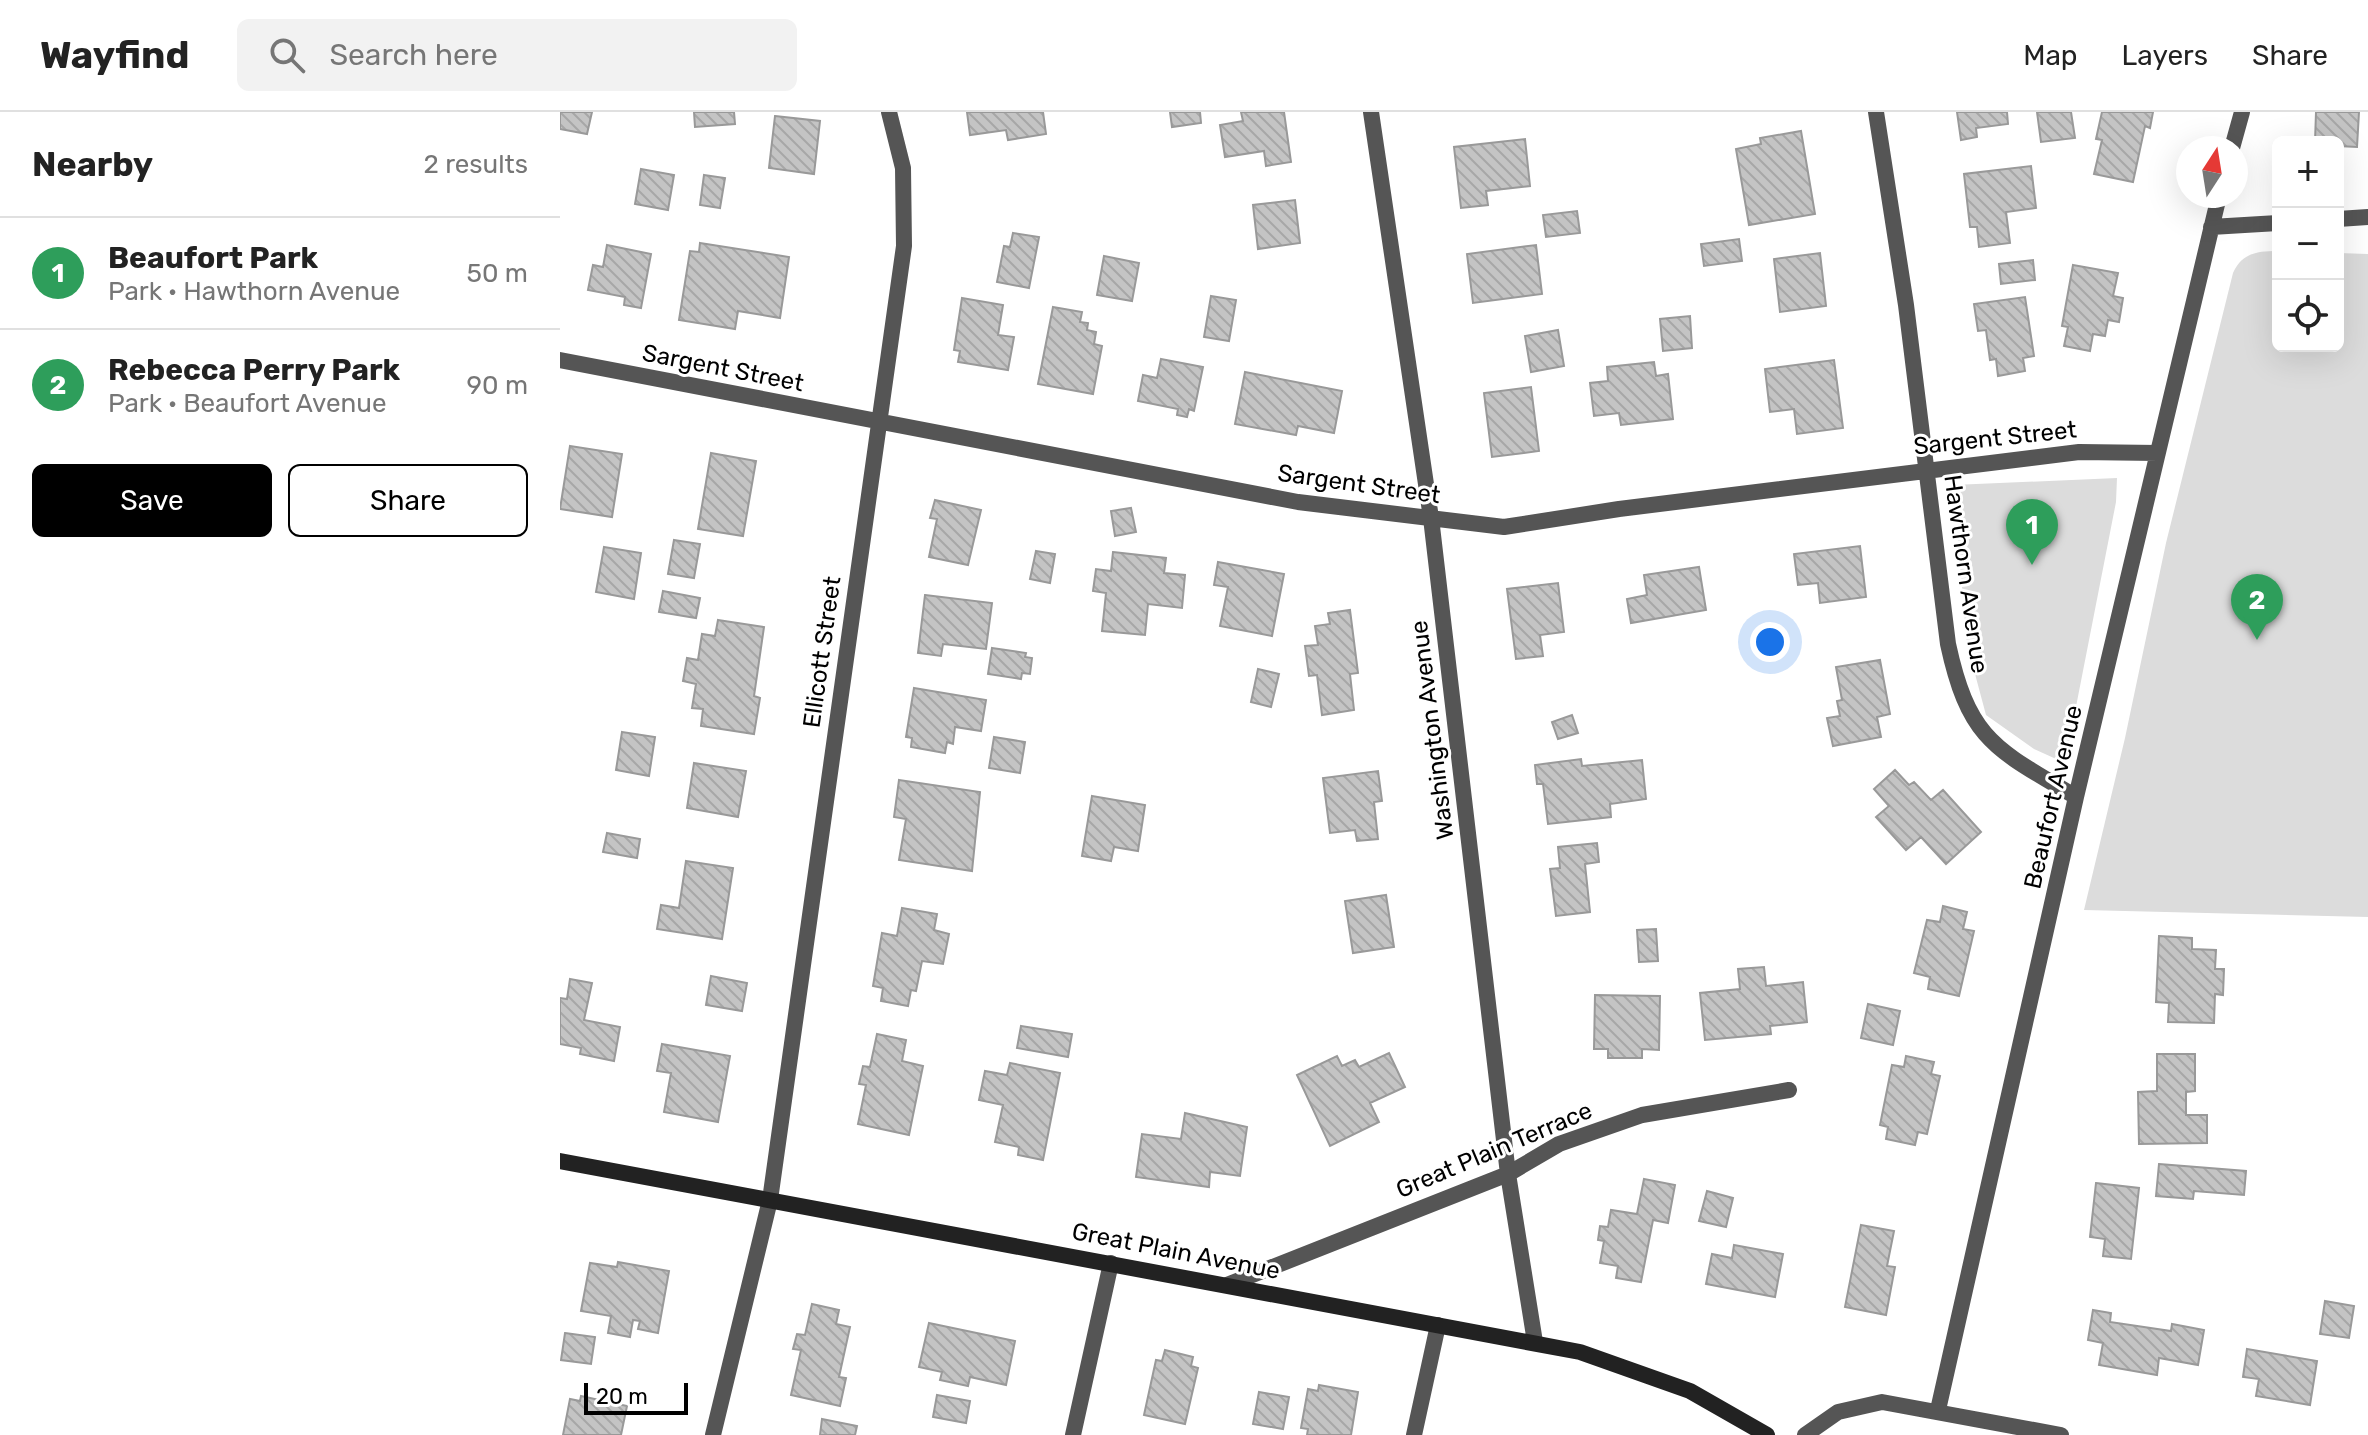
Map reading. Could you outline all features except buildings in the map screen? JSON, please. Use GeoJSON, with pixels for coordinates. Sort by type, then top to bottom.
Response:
{"type":"FeatureCollection","features":[{"type":"Feature","properties":{"kind":"main road","name":"Great Plain Avenue"},"geometry":{"type":"LineString","coordinates":[[560,1161],[1535,1342],[1656,1377],[1728,1410],[1767,1435]]}},
{"type":"Feature","properties":{"kind":"street","name":"Ellicott Street"},"geometry":{"type":"LineString","coordinates":[[713,1435],[770,1200],[904,246],[903,168],[889,112]]}},
{"type":"Feature","properties":{"kind":"street","name":"Washington Avenue"},"geometry":{"type":"LineString","coordinates":[[1371,112],[1431,518],[1508,1174],[1535,1342]]}},
{"type":"Feature","properties":{"kind":"street","name":"Hawthorn Avenue"},"geometry":{"type":"LineString","coordinates":[[1876,112],[1927,469],[1948,644],[1958,691],[1975,724],[2003,753],[2076,797]]}},
{"type":"Feature","properties":{"kind":"street"},"geometry":{"type":"LineString","coordinates":[[2235,136],[2242,112]]}},
{"type":"Feature","properties":{"kind":"street","name":"Beaufort Avenue"},"geometry":{"type":"LineString","coordinates":[[1938,1410],[2076,797],[2216,208]]}},
{"type":"Feature","properties":{"kind":"street"},"geometry":{"type":"LineString","coordinates":[[2344,219],[2368,217]]}},
{"type":"Feature","properties":{"kind":"street"},"geometry":{"type":"LineString","coordinates":[[2211,227],[2272,223]]}},
{"type":"Feature","properties":{"kind":"street","name":"Sargent Street"},"geometry":{"type":"LineString","coordinates":[[560,360],[1298,502],[1504,527],[1927,469],[2079,452],[2158,453]]}},
{"type":"Feature","properties":{"kind":"street","name":"Great Plain Terrace"},"geometry":{"type":"LineString","coordinates":[[1227,1285],[1508,1174],[1559,1144],[1642,1115],[1789,1090]]}},
{"type":"Feature","properties":{"kind":"street"},"geometry":{"type":"LineString","coordinates":[[1073,1435],[1111,1263]]}},
{"type":"Feature","properties":{"kind":"street"},"geometry":{"type":"LineString","coordinates":[[1414,1435],[1438,1325]]}},
{"type":"Feature","properties":{"kind":"street"},"geometry":{"type":"LineString","coordinates":[[1805,1435],[1838,1412],[1882,1402],[2061,1435]]}},
{"type":"Feature","properties":{"kind":"shaded area"},"geometry":{"type":"Polygon","coordinates":[[[2272,251],[2272,352],[2344,352],[2344,253],[2368,254],[2368,917],[2084,910],[2125,738],[2166,543],[2233,273],[2246,257],[2272,251]]]}},
{"type":"Feature","properties":{"kind":"shaded area"},"geometry":{"type":"Polygon","coordinates":[[[2117,478],[2116,502],[2065,763],[2034,749],[1986,715],[1967,644],[1953,485],[2117,478]]]}},
{"type":"Feature","properties":{"kind":"place","name":"Beaufort Park"},"geometry":{"type":"Point","coordinates":[2032,565]}},
{"type":"Feature","properties":{"kind":"place","name":"Rebecca Perry Park"},"geometry":{"type":"Point","coordinates":[2257,640]}}]}
